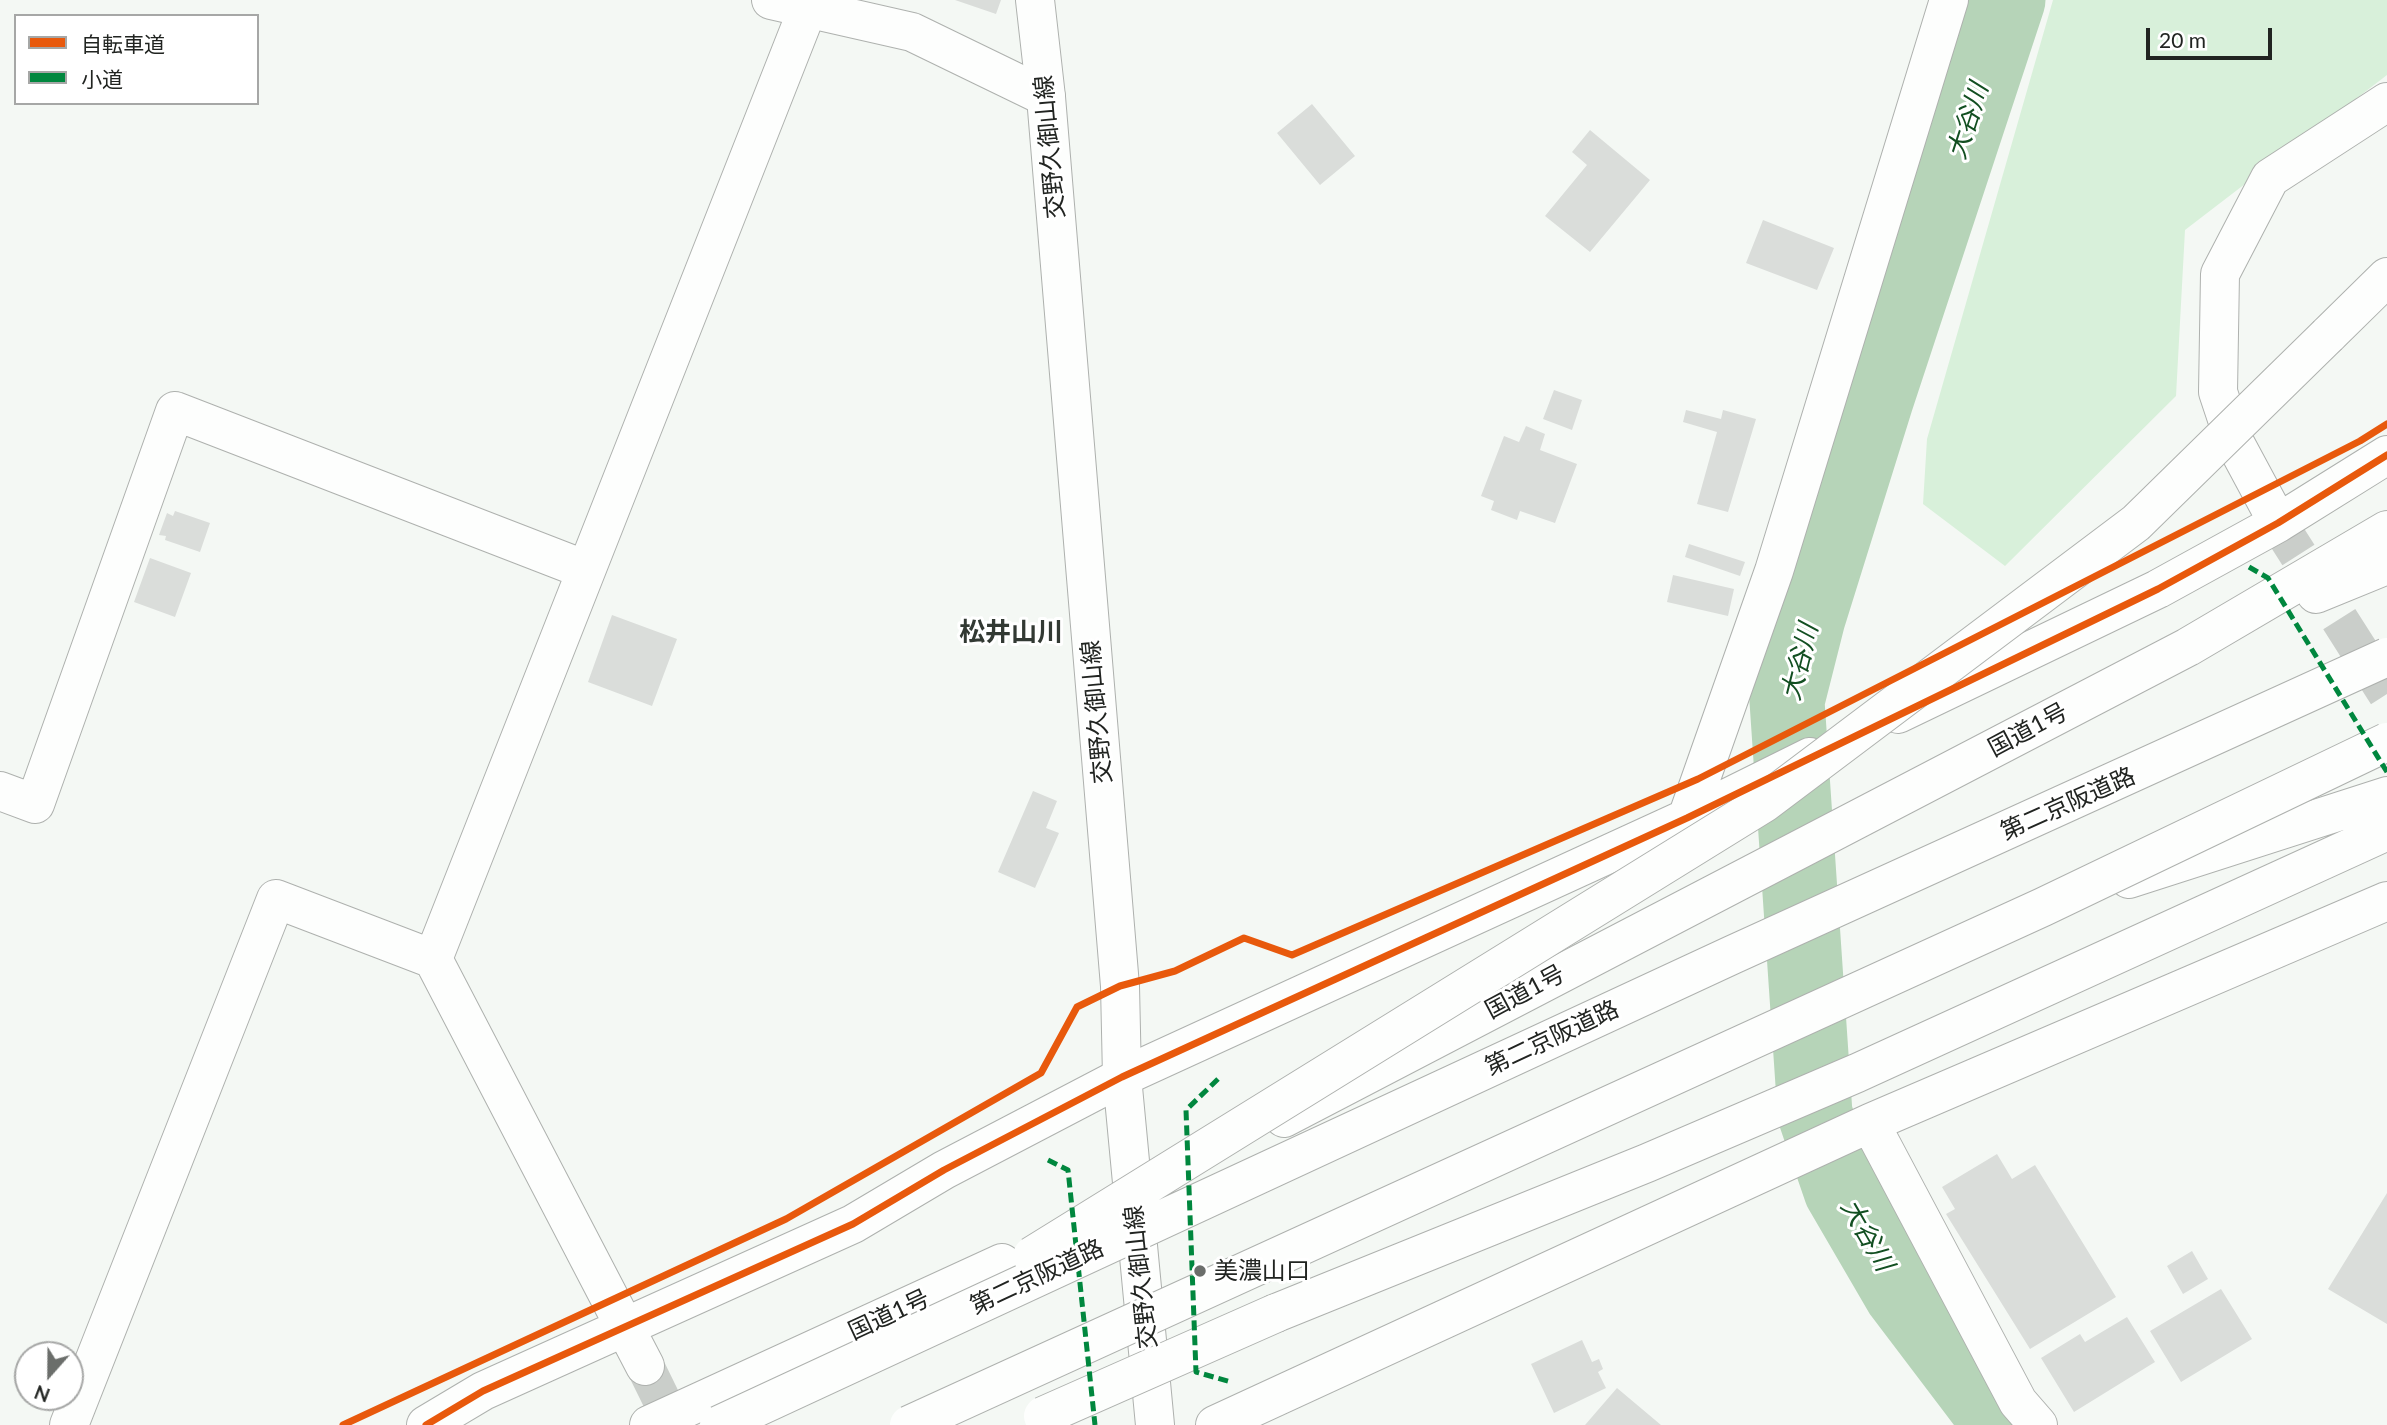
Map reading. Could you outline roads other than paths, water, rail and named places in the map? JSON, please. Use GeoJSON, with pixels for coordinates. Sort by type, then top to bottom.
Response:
{"type":"FeatureCollection","features":[{"type":"Feature","properties":{"kind":"main road"},"geometry":{"type":"LineString","coordinates":[[771,0],[912,32],[1046,97]]}},
{"type":"Feature","properties":{"kind":"main road","name":"交野久御山線"},"geometry":{"type":"LineString","coordinates":[[1035,0],[1046,97],[1120,986],[1122,1077],[1155,1425]]}},
{"type":"Feature","properties":{"kind":"main road"},"geometry":{"type":"LineString","coordinates":[[1686,817],[1774,572],[1949,0]]}},
{"type":"Feature","properties":{"kind":"main road"},"geometry":{"type":"LineString","coordinates":[[433,960],[808,8]]}},
{"type":"Feature","properties":{"kind":"main road"},"geometry":{"type":"LineString","coordinates":[[2278,523],[2235,443],[2218,392],[2220,274],[2270,178],[2387,102]]}},
{"type":"Feature","properties":{"kind":"main road"},"geometry":{"type":"LineString","coordinates":[[884,1348],[1764,803],[2136,523],[2387,277]]}},
{"type":"Feature","properties":{"kind":"main road"},"geometry":{"type":"LineString","coordinates":[[0,791],[35,804],[175,411],[586,570]]}},
{"type":"Feature","properties":{"kind":"main road"},"geometry":{"type":"LineString","coordinates":[[426,1425],[483,1391],[853,1224],[944,1170],[1122,1077],[1686,817],[2158,589],[2278,523],[2387,455]]}},
{"type":"Feature","properties":{"kind":"main road","name":"国道1号"},"geometry":{"type":"LineString","coordinates":[[649,1425],[1002,1263],[1229,1147],[2188,647],[2387,530]]}},
{"type":"Feature","properties":{"kind":"main road"},"geometry":{"type":"LineString","coordinates":[[2188,647],[2387,565]]}},
{"type":"Feature","properties":{"kind":"main road","name":"第二京阪道路"},"geometry":{"type":"LineString","coordinates":[[719,1425],[1719,961],[2387,657]]}},
{"type":"Feature","properties":{"kind":"main road"},"geometry":{"type":"LineString","coordinates":[[909,1425],[2043,907],[2387,743]]}},
{"type":"Feature","properties":{"kind":"main road"},"geometry":{"type":"LineString","coordinates":[[2043,907],[2387,796]]}},
{"type":"Feature","properties":{"kind":"main road"},"geometry":{"type":"LineString","coordinates":[[1034,1421],[1276,1313],[1857,1073],[2387,831]]}},
{"type":"Feature","properties":{"kind":"main road"},"geometry":{"type":"LineString","coordinates":[[69,1425],[276,899],[433,960],[645,1366]]}},
{"type":"Feature","properties":{"kind":"main road"},"geometry":{"type":"LineString","coordinates":[[1215,1425],[1863,1126],[2387,901]]}},
{"type":"Feature","properties":{"kind":"main road"},"geometry":{"type":"LineString","coordinates":[[1863,1126],[2018,1402],[2038,1425]]}},
{"type":"Feature","properties":{"kind":"waterway","name":"大谷川"},"geometry":{"type":"LineString","coordinates":[[2001,1425],[1901,1293],[1841,1190],[1815,1114],[1787,701],[1808,618],[1876,400],[2008,0]]}},
{"type":"Feature","properties":{"kind":"tunnel"},"geometry":{"type":"LineString","coordinates":[[2278,523],[2387,694]]}},
{"type":"Feature","properties":{"kind":"tunnel"},"geometry":{"type":"LineString","coordinates":[[645,1366],[674,1425]]}},
{"type":"Feature","properties":{"kind":"place","name":"美濃山口"},"geometry":{"type":"Point","coordinates":[1200,1271]}},
{"type":"Feature","properties":{"kind":"district","name":"松井山川"},"geometry":{"type":"Point","coordinates":[1011,633]}}]}
